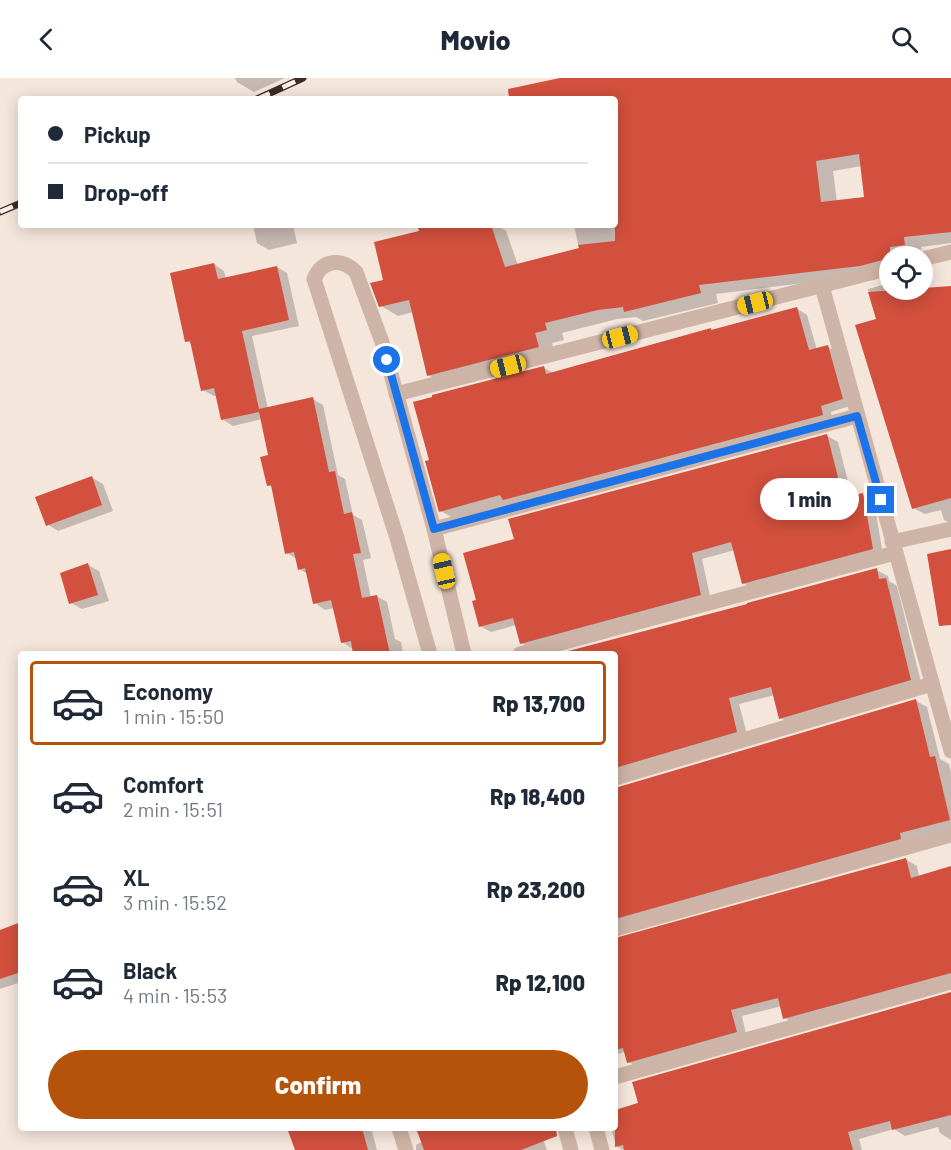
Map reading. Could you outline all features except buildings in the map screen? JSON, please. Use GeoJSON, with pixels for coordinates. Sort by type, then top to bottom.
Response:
{"type":"FeatureCollection","features":[{"type":"Feature","properties":{"kind":"street"},"geometry":{"type":"LineString","coordinates":[[933,256],[951,252]]}},
{"type":"Feature","properties":{"kind":"street"},"geometry":{"type":"LineString","coordinates":[[429,651],[397,538],[314,279],[317,271],[327,263],[339,262],[350,266],[356,273],[382,342],[434,529],[463,651]]}},
{"type":"Feature","properties":{"kind":"street"},"geometry":{"type":"LineString","coordinates":[[396,394],[879,271]]}},
{"type":"Feature","properties":{"kind":"street"},"geometry":{"type":"LineString","coordinates":[[822,286],[951,751]]}},
{"type":"Feature","properties":{"kind":"street"},"geometry":{"type":"LineString","coordinates":[[434,529],[857,416]]}},
{"type":"Feature","properties":{"kind":"street"},"geometry":{"type":"LineString","coordinates":[[530,651],[951,530]]}},
{"type":"Feature","properties":{"kind":"street"},"geometry":{"type":"LineString","coordinates":[[618,777],[932,684]]}},
{"type":"Feature","properties":{"kind":"street"},"geometry":{"type":"LineString","coordinates":[[618,928],[951,835]]}},
{"type":"Feature","properties":{"kind":"street"},"geometry":{"type":"LineString","coordinates":[[618,1076],[951,982]]}},
{"type":"Feature","properties":{"kind":"street"},"geometry":{"type":"LineString","coordinates":[[400,1131],[405,1150]]}},
{"type":"Feature","properties":{"kind":"street"},"geometry":{"type":"LineString","coordinates":[[566,1131],[571,1150]]}},
{"type":"Feature","properties":{"kind":"street"},"geometry":{"type":"LineString","coordinates":[[597,1131],[602,1150]]}},
{"type":"Feature","properties":{"kind":"railway"},"geometry":{"type":"LineString","coordinates":[[264,96],[303,78]]}},
{"type":"Feature","properties":{"kind":"railway"},"geometry":{"type":"LineString","coordinates":[[0,212],[18,204]]}},
{"type":"Feature","properties":{"kind":"route"},"geometry":{"type":"LineString","coordinates":[[387,360],[434,529],[857,416],[881,500]]}}]}
